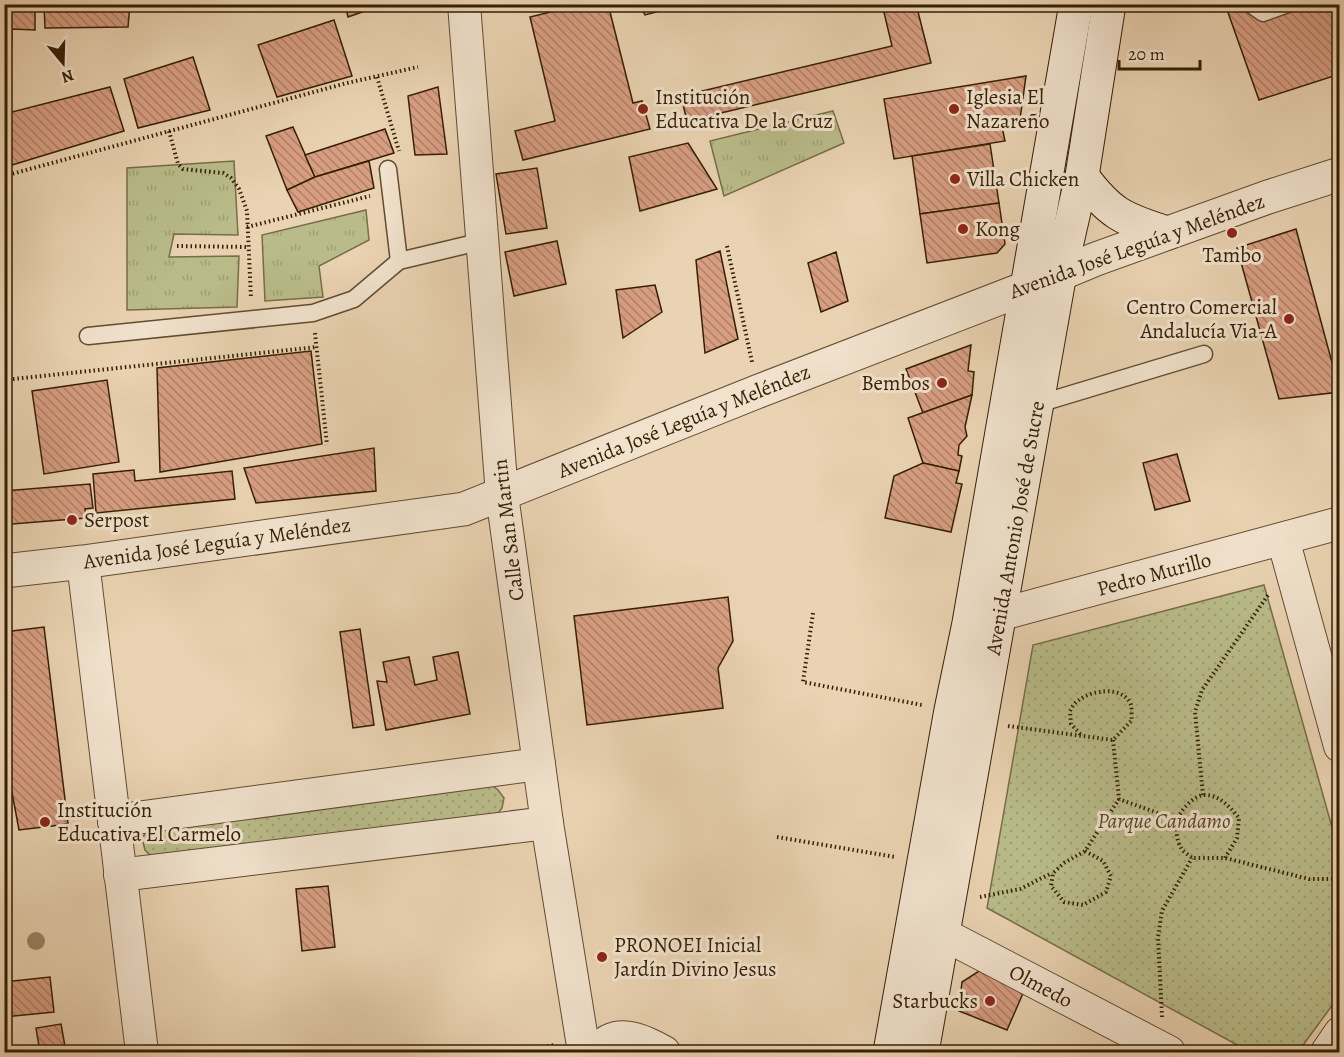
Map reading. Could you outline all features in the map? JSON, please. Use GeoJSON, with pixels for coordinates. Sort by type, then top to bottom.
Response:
{"type":"FeatureCollection","features":[{"type":"Feature","properties":{"kind":"main road","name":"Avenida Antonio José de Sucre"},"geometry":{"type":"LineString","coordinates":[[922,1053],[946,919],[966,717],[984,619],[1026,288],[1076,4]]}},
{"type":"Feature","properties":{"kind":"main road","name":"Avenida Antonio José de Sucre"},"geometry":{"type":"LineString","coordinates":[[984,619],[1038,404],[1060,273],[1082,176],[1108,4]]}},
{"type":"Feature","properties":{"kind":"main road","name":"Avenida José Leguía y Meléndez"},"geometry":{"type":"LineString","coordinates":[[4,571],[464,509],[1060,273],[1268,197],[1340,174]]}},
{"type":"Feature","properties":{"kind":"main road"},"geometry":{"type":"LineString","coordinates":[[1082,176],[1098,199],[1115,213],[1133,222],[1167,233]]}},
{"type":"Feature","properties":{"kind":"main road","name":"Avenida Antonio José de Sucre"},"geometry":{"type":"LineString","coordinates":[[890,1053],[924,861],[966,717]]}},
{"type":"Feature","properties":{"kind":"street","name":"Calle San Martin"},"geometry":{"type":"LineString","coordinates":[[464,4],[502,495],[547,823],[584,1053]]}},
{"type":"Feature","properties":{"kind":"street","name":"Pedro Murillo"},"geometry":{"type":"LineString","coordinates":[[984,619],[1286,552],[1340,523]]}},
{"type":"Feature","properties":{"kind":"street"},"geometry":{"type":"LineString","coordinates":[[1286,552],[1340,746]]}},
{"type":"Feature","properties":{"kind":"street"},"geometry":{"type":"LineString","coordinates":[[83,562],[142,1053]]}},
{"type":"Feature","properties":{"kind":"street"},"geometry":{"type":"LineString","coordinates":[[114,821],[539,764]]}},
{"type":"Feature","properties":{"kind":"street"},"geometry":{"type":"LineString","coordinates":[[120,875],[547,823]]}},
{"type":"Feature","properties":{"kind":"street","name":"Olmedo"},"geometry":{"type":"LineString","coordinates":[[913,919],[946,919],[1166,1051]]}},
{"type":"Feature","properties":{"kind":"street"},"geometry":{"type":"LineString","coordinates":[[1327,1053],[1340,1033]]}},
{"type":"Feature","properties":{"kind":"street"},"geometry":{"type":"LineString","coordinates":[[597,1053],[608,1041],[630,1037],[641,1040],[664,1053]]}},
{"type":"Feature","properties":{"kind":"lane"},"geometry":{"type":"LineString","coordinates":[[1250,4],[1263,13],[1288,4]]}},
{"type":"Feature","properties":{"kind":"lane"},"geometry":{"type":"LineString","coordinates":[[388,169],[399,261]]}},
{"type":"Feature","properties":{"kind":"lane"},"geometry":{"type":"LineString","coordinates":[[88,336],[313,313],[354,299],[399,261],[483,241]]}},
{"type":"Feature","properties":{"kind":"lane"},"geometry":{"type":"LineString","coordinates":[[1038,404],[1204,354]]}},
{"type":"Feature","properties":{"kind":"path"},"geometry":{"type":"LineString","coordinates":[[4,176],[347,83],[418,67]]}},
{"type":"Feature","properties":{"kind":"path"},"geometry":{"type":"LineString","coordinates":[[377,77],[402,162],[388,169]]}},
{"type":"Feature","properties":{"kind":"path"},"geometry":{"type":"LineString","coordinates":[[169,131],[178,164],[183,169],[223,173],[231,178],[239,189],[247,211],[253,320]]}},
{"type":"Feature","properties":{"kind":"path"},"geometry":{"type":"LineString","coordinates":[[247,227],[391,191]]}},
{"type":"Feature","properties":{"kind":"path"},"geometry":{"type":"LineString","coordinates":[[177,246],[248,247]]}},
{"type":"Feature","properties":{"kind":"path"},"geometry":{"type":"LineString","coordinates":[[727,246],[759,391]]}},
{"type":"Feature","properties":{"kind":"path"},"geometry":{"type":"LineString","coordinates":[[313,313],[327,445]]}},
{"type":"Feature","properties":{"kind":"path"},"geometry":{"type":"LineString","coordinates":[[4,380],[317,347]]}},
{"type":"Feature","properties":{"kind":"path"},"geometry":{"type":"LineString","coordinates":[[1203,795],[1195,712],[1202,690],[1286,552]]}},
{"type":"Feature","properties":{"kind":"path"},"geometry":{"type":"LineString","coordinates":[[813,613],[803,682],[966,717],[1113,740]]}},
{"type":"Feature","properties":{"kind":"path"},"geometry":{"type":"LineString","coordinates":[[946,919],[1053,873],[1064,863],[1085,851],[1119,800],[1113,740],[1132,720],[1131,705],[1122,695],[1106,691],[1092,693],[1077,700],[1070,711],[1071,724],[1082,736]]}},
{"type":"Feature","properties":{"kind":"path"},"geometry":{"type":"LineString","coordinates":[[1225,858],[1237,838],[1239,818],[1229,805],[1217,798],[1203,795],[1194,798],[1177,820],[1176,832],[1180,848],[1192,858],[1225,858],[1310,879],[1340,879]]}},
{"type":"Feature","properties":{"kind":"path"},"geometry":{"type":"LineString","coordinates":[[1119,800],[1177,820]]}},
{"type":"Feature","properties":{"kind":"path"},"geometry":{"type":"LineString","coordinates":[[777,837],[924,861]]}},
{"type":"Feature","properties":{"kind":"path"},"geometry":{"type":"LineString","coordinates":[[1053,873],[1051,886],[1064,902],[1083,904],[1106,892],[1111,876],[1103,861],[1085,851]]}},
{"type":"Feature","properties":{"kind":"path"},"geometry":{"type":"LineString","coordinates":[[1166,1051],[1158,937],[1160,920],[1162,911],[1192,858]]}},
{"type":"Feature","properties":{"kind":"green space"},"geometry":{"type":"Polygon","coordinates":[[[833,111],[844,143],[724,196],[710,141],[833,111]]]}},
{"type":"Feature","properties":{"kind":"green space"},"geometry":{"type":"Polygon","coordinates":[[[234,161],[238,235],[174,234],[169,257],[239,256],[237,307],[127,310],[127,168],[234,161]]]}},
{"type":"Feature","properties":{"kind":"green space"},"geometry":{"type":"Polygon","coordinates":[[[366,210],[369,240],[319,266],[323,297],[265,301],[262,235],[366,210]]]}},
{"type":"Feature","properties":{"kind":"green space","name":"Parque Candamo"},"geometry":{"type":"Polygon","coordinates":[[[1264,585],[1339,852],[1339,996],[1298,1052],[1250,1052],[987,908],[1033,645],[1264,585]]]}},
{"type":"Feature","properties":{"kind":"green space"},"geometry":{"type":"Polygon","coordinates":[[[489,783],[504,798],[502,808],[496,816],[152,857],[145,850],[142,838],[149,829],[489,783]]]}},
{"type":"Feature","properties":{"kind":"building"},"geometry":{"type":"Polygon","coordinates":[[[4,4],[35,4],[35,30],[12,29],[11,66],[4,68],[4,4]]]}},
{"type":"Feature","properties":{"kind":"building"},"geometry":{"type":"Polygon","coordinates":[[[44,4],[130,4],[128,27],[45,28],[44,4]]]}},
{"type":"Feature","properties":{"kind":"building"},"geometry":{"type":"Polygon","coordinates":[[[345,4],[385,4],[348,17],[345,4]]]}},
{"type":"Feature","properties":{"kind":"building"},"geometry":{"type":"Polygon","coordinates":[[[583,4],[608,4],[633,103],[642,101],[650,129],[523,160],[515,131],[555,121],[530,17],[583,4]]]}},
{"type":"Feature","properties":{"kind":"building"},"geometry":{"type":"Polygon","coordinates":[[[639,4],[687,4],[645,15],[639,4]]]}},
{"type":"Feature","properties":{"kind":"building"},"geometry":{"type":"Polygon","coordinates":[[[882,4],[916,4],[931,63],[687,121],[681,96],[892,46],[882,4]]]}},
{"type":"Feature","properties":{"kind":"building"},"geometry":{"type":"Polygon","coordinates":[[[1225,4],[1340,4],[1340,74],[1259,100],[1225,4]]]}},
{"type":"Feature","properties":{"kind":"building"},"geometry":{"type":"Polygon","coordinates":[[[334,20],[352,76],[277,97],[258,45],[334,20]]]}},
{"type":"Feature","properties":{"kind":"building"},"geometry":{"type":"Polygon","coordinates":[[[193,57],[210,110],[138,128],[124,79],[193,57]]]}},
{"type":"Feature","properties":{"kind":"building","name":"Iglesia El Nazareño"},"geometry":{"type":"Polygon","coordinates":[[[1026,76],[1020,119],[1001,122],[1005,141],[894,159],[884,99],[1026,76]]]}},
{"type":"Feature","properties":{"kind":"building"},"geometry":{"type":"Polygon","coordinates":[[[110,87],[124,131],[12,165],[4,135],[4,114],[110,87]]]}},
{"type":"Feature","properties":{"kind":"building"},"geometry":{"type":"Polygon","coordinates":[[[438,87],[447,154],[415,155],[408,96],[438,87]]]}},
{"type":"Feature","properties":{"kind":"building"},"geometry":{"type":"Polygon","coordinates":[[[293,127],[315,177],[287,190],[266,136],[293,127]]]}},
{"type":"Feature","properties":{"kind":"building"},"geometry":{"type":"Polygon","coordinates":[[[385,129],[394,153],[315,177],[305,155],[385,129]]]}},
{"type":"Feature","properties":{"kind":"building"},"geometry":{"type":"Polygon","coordinates":[[[688,143],[717,189],[640,211],[629,157],[688,143]]]}},
{"type":"Feature","properties":{"kind":"building","name":"Villa Chicken"},"geometry":{"type":"Polygon","coordinates":[[[990,144],[999,203],[920,214],[912,156],[990,144]]]}},
{"type":"Feature","properties":{"kind":"building"},"geometry":{"type":"Polygon","coordinates":[[[369,161],[374,188],[298,212],[287,190],[315,177],[369,161]]]}},
{"type":"Feature","properties":{"kind":"building"},"geometry":{"type":"Polygon","coordinates":[[[537,168],[547,228],[506,234],[496,174],[537,168]]]}},
{"type":"Feature","properties":{"kind":"building","name":"Kong"},"geometry":{"type":"Polygon","coordinates":[[[999,203],[1005,244],[997,253],[927,263],[920,214],[999,203]]]}},
{"type":"Feature","properties":{"kind":"building","name":"Centro Comercial Andalucía Via-A"},"geometry":{"type":"Polygon","coordinates":[[[1296,229],[1340,392],[1279,399],[1237,248],[1296,229]]]}},
{"type":"Feature","properties":{"kind":"building"},"geometry":{"type":"Polygon","coordinates":[[[557,241],[566,284],[514,296],[505,252],[557,241]]]}},
{"type":"Feature","properties":{"kind":"building"},"geometry":{"type":"Polygon","coordinates":[[[720,251],[738,339],[705,353],[696,260],[720,251]]]}},
{"type":"Feature","properties":{"kind":"building"},"geometry":{"type":"Polygon","coordinates":[[[836,252],[848,301],[821,312],[808,263],[836,252]]]}},
{"type":"Feature","properties":{"kind":"building"},"geometry":{"type":"Polygon","coordinates":[[[655,285],[662,312],[623,338],[616,290],[655,285]]]}},
{"type":"Feature","properties":{"kind":"building","name":"Bembos"},"geometry":{"type":"Polygon","coordinates":[[[971,345],[968,371],[974,372],[972,395],[923,413],[906,369],[971,345]]]}},
{"type":"Feature","properties":{"kind":"building"},"geometry":{"type":"Polygon","coordinates":[[[311,351],[322,444],[160,472],[157,368],[311,351]]]}},
{"type":"Feature","properties":{"kind":"building"},"geometry":{"type":"Polygon","coordinates":[[[107,380],[119,462],[44,474],[32,391],[107,380]]]}},
{"type":"Feature","properties":{"kind":"building"},"geometry":{"type":"Polygon","coordinates":[[[972,395],[965,427],[967,436],[959,445],[958,455],[962,456],[959,471],[923,463],[908,418],[972,395]]]}},
{"type":"Feature","properties":{"kind":"building"},"geometry":{"type":"Polygon","coordinates":[[[374,448],[376,491],[256,503],[244,468],[374,448]]]}},
{"type":"Feature","properties":{"kind":"building"},"geometry":{"type":"Polygon","coordinates":[[[1177,454],[1190,501],[1155,510],[1143,463],[1177,454]]]}},
{"type":"Feature","properties":{"kind":"building"},"geometry":{"type":"Polygon","coordinates":[[[923,463],[959,471],[956,483],[962,484],[951,532],[885,518],[894,476],[923,463]]]}},
{"type":"Feature","properties":{"kind":"building"},"geometry":{"type":"Polygon","coordinates":[[[134,470],[135,481],[232,471],[235,499],[96,513],[93,474],[134,470]]]}},
{"type":"Feature","properties":{"kind":"building"},"geometry":{"type":"Polygon","coordinates":[[[90,484],[93,508],[85,509],[86,518],[12,524],[4,520],[4,491],[90,484]]]}},
{"type":"Feature","properties":{"kind":"building"},"geometry":{"type":"Polygon","coordinates":[[[728,597],[733,641],[718,668],[723,708],[587,725],[574,616],[728,597]]]}},
{"type":"Feature","properties":{"kind":"building"},"geometry":{"type":"Polygon","coordinates":[[[44,627],[68,824],[19,830],[4,750],[4,632],[44,627]]]}},
{"type":"Feature","properties":{"kind":"building"},"geometry":{"type":"Polygon","coordinates":[[[360,629],[374,725],[353,728],[340,632],[360,629]]]}},
{"type":"Feature","properties":{"kind":"building"},"geometry":{"type":"Polygon","coordinates":[[[458,652],[470,714],[386,730],[377,681],[387,682],[383,662],[409,657],[415,685],[437,680],[433,657],[458,652]]]}},
{"type":"Feature","properties":{"kind":"building"},"geometry":{"type":"Polygon","coordinates":[[[328,886],[335,947],[302,951],[296,889],[328,886]]]}},
{"type":"Feature","properties":{"kind":"building","name":"Starbucks"},"geometry":{"type":"Polygon","coordinates":[[[979,971],[1024,991],[1007,1030],[959,1011],[962,982],[979,971]]]}},
{"type":"Feature","properties":{"kind":"building"},"geometry":{"type":"Polygon","coordinates":[[[50,977],[54,1012],[4,1017],[4,982],[50,977]]]}},
{"type":"Feature","properties":{"kind":"building"},"geometry":{"type":"Polygon","coordinates":[[[61,1024],[66,1052],[40,1052],[36,1028],[61,1024]]]}},
{"type":"Feature","properties":{"kind":"place","name":"Institución Educativa De la Cruz"},"geometry":{"type":"Point","coordinates":[643,109]}},
{"type":"Feature","properties":{"kind":"place","name":"Iglesia El Nazareño"},"geometry":{"type":"Point","coordinates":[954,109]}},
{"type":"Feature","properties":{"kind":"place","name":"Villa Chicken"},"geometry":{"type":"Point","coordinates":[955,179]}},
{"type":"Feature","properties":{"kind":"place","name":"Kong"},"geometry":{"type":"Point","coordinates":[963,229]}},
{"type":"Feature","properties":{"kind":"place","name":"Tambo"},"geometry":{"type":"Point","coordinates":[1232,233]}},
{"type":"Feature","properties":{"kind":"place","name":"Centro Comercial Andalucía Via-A"},"geometry":{"type":"Point","coordinates":[1289,319]}},
{"type":"Feature","properties":{"kind":"place","name":"Bembos"},"geometry":{"type":"Point","coordinates":[942,383]}},
{"type":"Feature","properties":{"kind":"place","name":"Serpost"},"geometry":{"type":"Point","coordinates":[72,520]}},
{"type":"Feature","properties":{"kind":"place","name":"Institución Educativa El Carmelo"},"geometry":{"type":"Point","coordinates":[45,822]}},
{"type":"Feature","properties":{"kind":"place","name":"PRONOEI Inicial Jardín Divino Jesus"},"geometry":{"type":"Point","coordinates":[602,957]}},
{"type":"Feature","properties":{"kind":"place","name":"Starbucks"},"geometry":{"type":"Point","coordinates":[990,1001]}}]}
